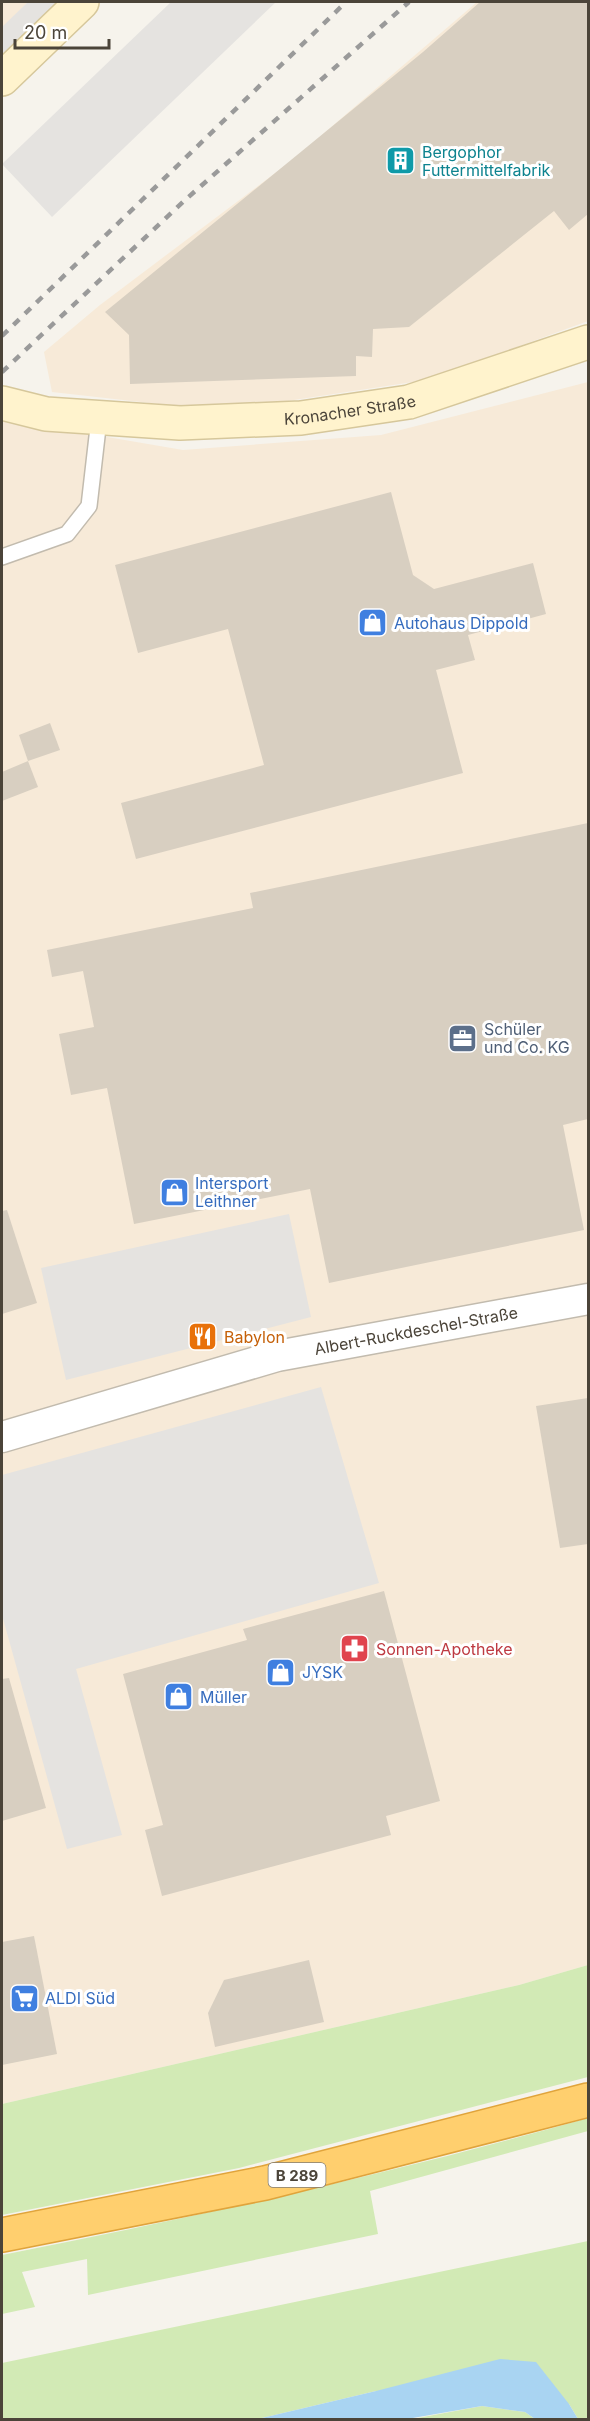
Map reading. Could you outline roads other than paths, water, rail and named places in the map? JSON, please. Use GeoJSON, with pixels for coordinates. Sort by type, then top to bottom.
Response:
{"type":"FeatureCollection","features":[{"type":"Feature","properties":{"kind":"highway","name":"B 289"},"geometry":{"type":"LineString","coordinates":[[2,2235],[275,2180],[588,2100]]}},
{"type":"Feature","properties":{"kind":"street"},"geometry":{"type":"LineString","coordinates":[[2,79],[82,2]]}},
{"type":"Feature","properties":{"kind":"street","name":"Kronacher Straße"},"geometry":{"type":"LineString","coordinates":[[2,403],[46,414],[99,419],[180,423],[301,418],[409,402],[588,342]]}},
{"type":"Feature","properties":{"kind":"street","name":"Albert-Ruckdeschel-Straße"},"geometry":{"type":"LineString","coordinates":[[2,1437],[277,1356],[588,1299]]}},
{"type":"Feature","properties":{"kind":"lane"},"geometry":{"type":"LineString","coordinates":[[2,557],[67,534],[89,506],[99,419]]}},
{"type":"Feature","properties":{"kind":"water"},"geometry":{"type":"Polygon","coordinates":[[[500,2359],[536,2362],[578,2419],[535,2419],[525,2412],[482,2406],[407,2419],[237,2419],[262,2418],[500,2359]]]}},
{"type":"Feature","properties":{"kind":"railway"},"geometry":{"type":"LineString","coordinates":[[2,336],[346,2]]}},
{"type":"Feature","properties":{"kind":"railway"},"geometry":{"type":"LineString","coordinates":[[2,372],[184,201],[409,2]]}},
{"type":"Feature","properties":{"kind":"place","name":"Bergophor Futtermittelfabrik"},"geometry":{"type":"Point","coordinates":[401,161]}},
{"type":"Feature","properties":{"kind":"place","name":"Autohaus Dippold"},"geometry":{"type":"Point","coordinates":[373,623]}},
{"type":"Feature","properties":{"kind":"place","name":"Schüler und Co. KG"},"geometry":{"type":"Point","coordinates":[463,1038]}},
{"type":"Feature","properties":{"kind":"place","name":"Intersport Leithner"},"geometry":{"type":"Point","coordinates":[174,1192]}},
{"type":"Feature","properties":{"kind":"place","name":"Babylon"},"geometry":{"type":"Point","coordinates":[203,1337]}},
{"type":"Feature","properties":{"kind":"place","name":"Sonnen-Apotheke"},"geometry":{"type":"Point","coordinates":[355,1649]}},
{"type":"Feature","properties":{"kind":"place","name":"JYSK"},"geometry":{"type":"Point","coordinates":[281,1672]}},
{"type":"Feature","properties":{"kind":"place","name":"Müller"},"geometry":{"type":"Point","coordinates":[179,1697]}},
{"type":"Feature","properties":{"kind":"place","name":"ALDI Süd"},"geometry":{"type":"Point","coordinates":[24,1998]}}]}
